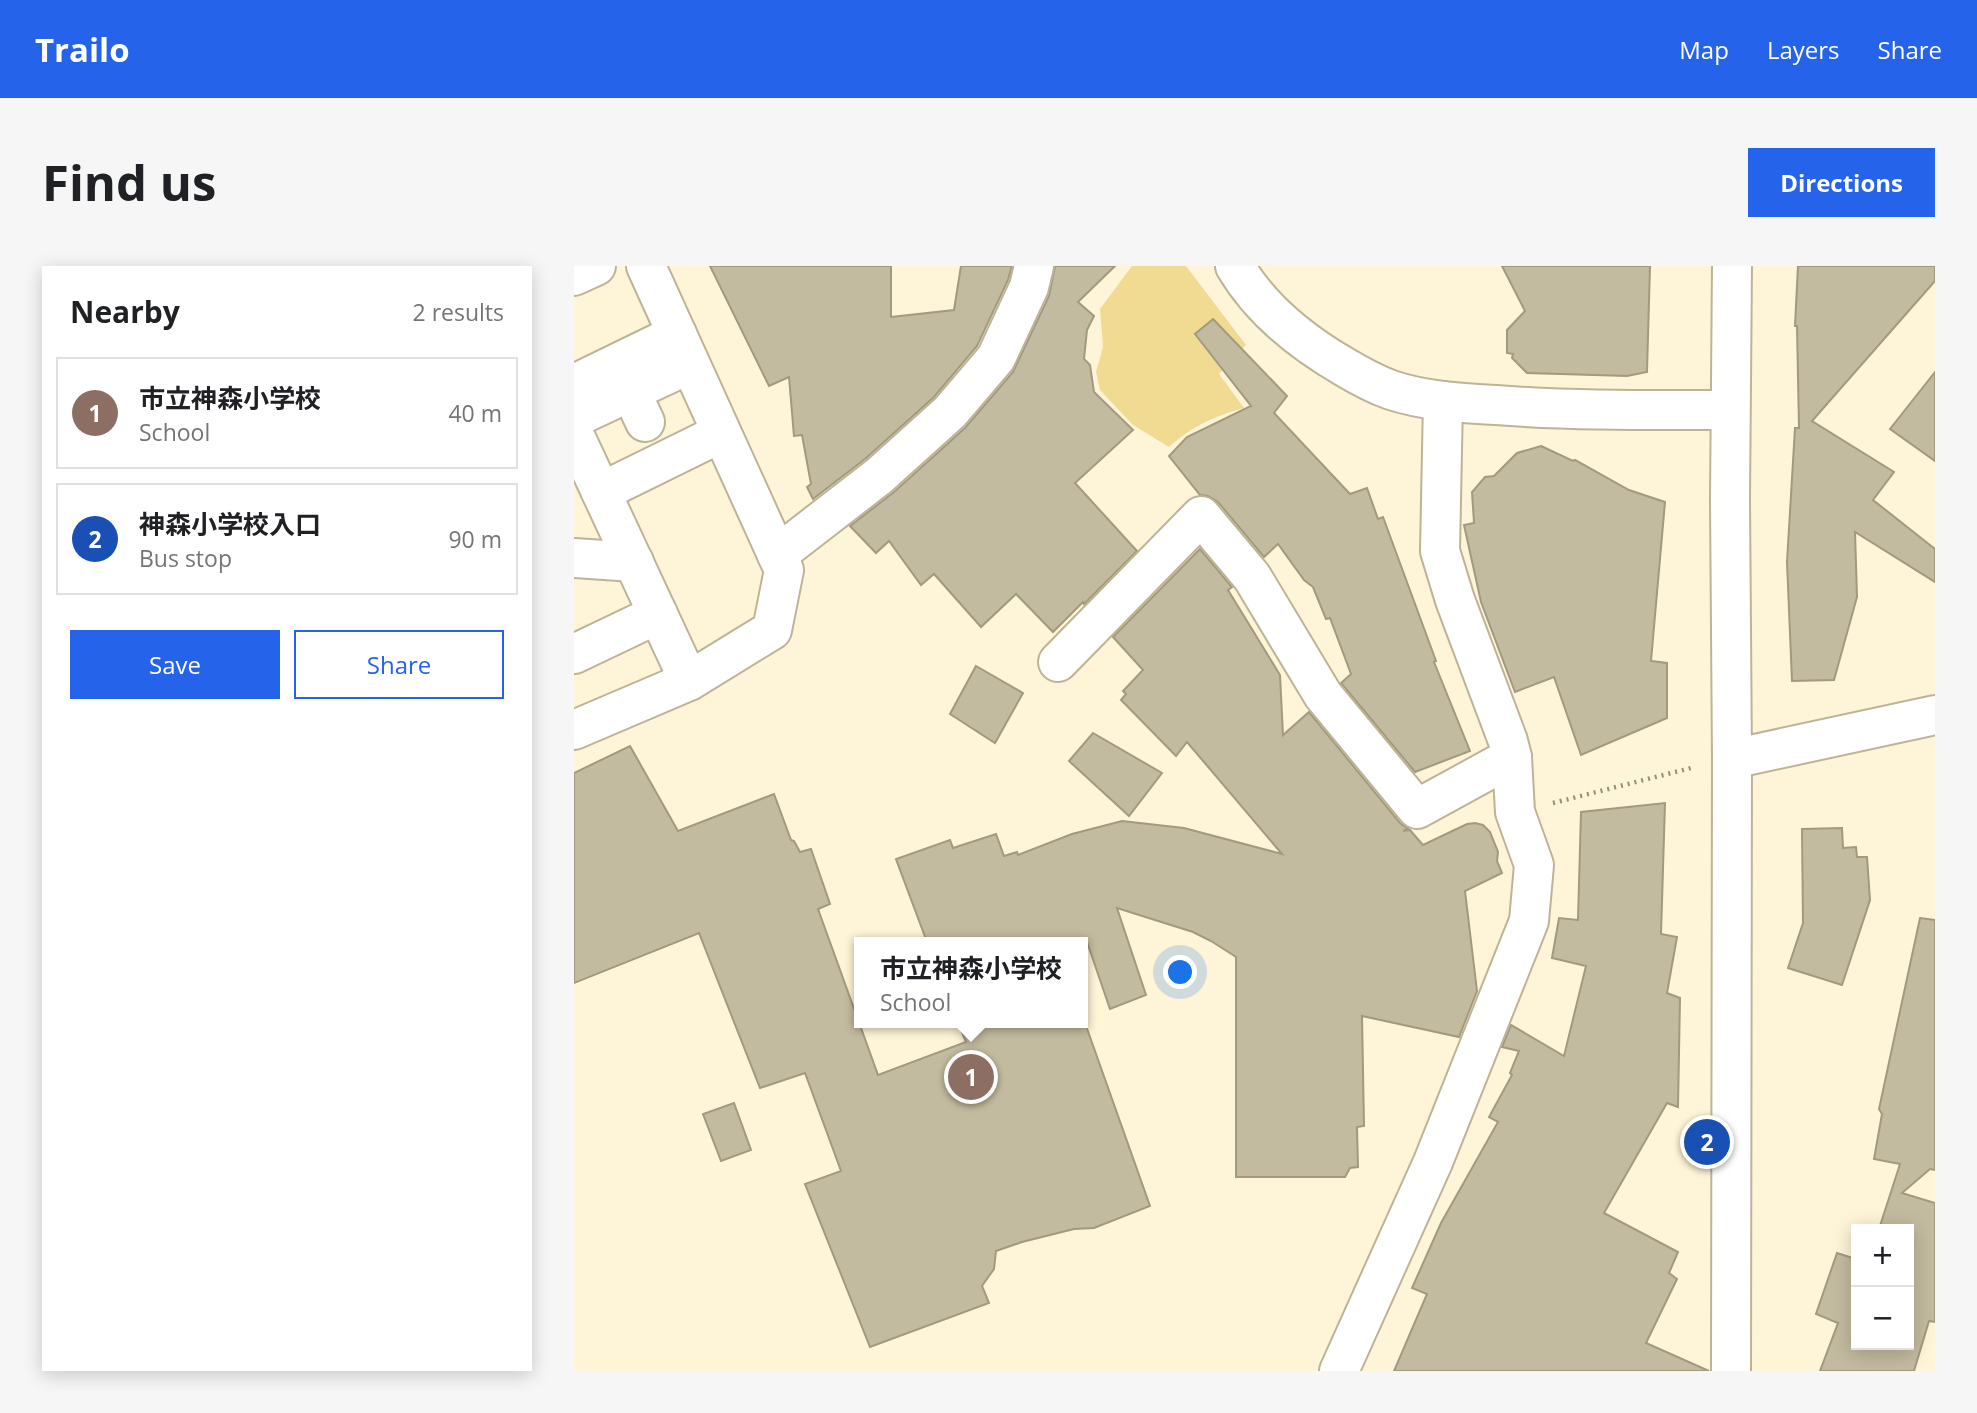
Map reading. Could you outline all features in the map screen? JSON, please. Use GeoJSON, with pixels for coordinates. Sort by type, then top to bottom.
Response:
{"type":"FeatureCollection","features":[{"type":"Feature","properties":{"kind":"street"},"geometry":{"type":"LineString","coordinates":[[574,276],[596,266]]}},
{"type":"Feature","properties":{"kind":"street"},"geometry":{"type":"LineString","coordinates":[[574,730],[689,681],[772,630],[784,570],[646,266]]}},
{"type":"Feature","properties":{"kind":"street"},"geometry":{"type":"LineString","coordinates":[[777,555],[879,476],[950,412],[996,358],[1030,287],[1034,266]]}},
{"type":"Feature","properties":{"kind":"street"},"geometry":{"type":"LineString","coordinates":[[1236,266],[1242,278],[1277,320],[1313,349],[1392,390],[1443,401],[1558,410],[1730,410]]}},
{"type":"Feature","properties":{"kind":"street"},"geometry":{"type":"LineString","coordinates":[[1731,1371],[1732,266]]}},
{"type":"Feature","properties":{"kind":"street"},"geometry":{"type":"LineString","coordinates":[[574,418],[624,378],[683,349]]}},
{"type":"Feature","properties":{"kind":"street"},"geometry":{"type":"LineString","coordinates":[[574,384],[624,378]]}},
{"type":"Feature","properties":{"kind":"street"},"geometry":{"type":"LineString","coordinates":[[1339,1371],[1433,1161],[1529,921],[1534,865],[1515,812],[1512,757],[1440,551],[1443,401]]}},
{"type":"Feature","properties":{"kind":"street"},"geometry":{"type":"LineString","coordinates":[[590,493],[721,433]]}},
{"type":"Feature","properties":{"kind":"street"},"geometry":{"type":"LineString","coordinates":[[574,435],[590,493],[634,562],[689,681]]}},
{"type":"Feature","properties":{"kind":"street"},"geometry":{"type":"LineString","coordinates":[[1058,662],[1201,516],[1252,577],[1323,695],[1417,809],[1512,757]]}},
{"type":"Feature","properties":{"kind":"street"},"geometry":{"type":"LineString","coordinates":[[574,558],[634,562]]}},
{"type":"Feature","properties":{"kind":"street"},"geometry":{"type":"LineString","coordinates":[[574,654],[658,614]]}},
{"type":"Feature","properties":{"kind":"street"},"geometry":{"type":"LineString","coordinates":[[1732,759],[1935,715]]}},
{"type":"Feature","properties":{"kind":"path"},"geometry":{"type":"LineString","coordinates":[[1515,812],[1732,759]]}},
{"type":"Feature","properties":{"kind":"shaded area"},"geometry":{"type":"Polygon","coordinates":[[[1132,266],[1186,266],[1246,345],[1219,374],[1244,408],[1204,423],[1169,447],[1133,425],[1100,390],[1096,372],[1103,347],[1100,309],[1132,266]]]}},
{"type":"Feature","properties":{"kind":"building"},"geometry":{"type":"Polygon","coordinates":[[[710,266],[891,266],[891,317],[954,310],[961,266],[1012,266],[977,346],[934,397],[865,459],[813,499],[807,487],[811,484],[802,435],[794,436],[789,377],[769,386],[710,266]]]}},
{"type":"Feature","properties":{"kind":"building"},"geometry":{"type":"Polygon","coordinates":[[[1055,266],[1115,266],[1078,302],[1094,316],[1087,330],[1084,359],[1090,365],[1094,392],[1133,430],[1075,483],[1137,551],[1053,632],[1016,594],[981,627],[934,574],[921,585],[889,541],[876,553],[850,526],[894,492],[965,428],[1013,372],[1049,296],[1055,266]]]}},
{"type":"Feature","properties":{"kind":"building"},"geometry":{"type":"Polygon","coordinates":[[[1502,266],[1650,266],[1647,372],[1627,376],[1527,373],[1512,358],[1513,354],[1507,353],[1507,330],[1525,311],[1502,266]]]}},
{"type":"Feature","properties":{"kind":"building"},"geometry":{"type":"Polygon","coordinates":[[[1798,266],[1935,266],[1935,281],[1812,421],[1894,472],[1873,500],[1935,549],[1935,582],[1855,532],[1857,597],[1834,680],[1792,681],[1787,562],[1795,428],[1799,428],[1795,326],[1798,266]]]}},
{"type":"Feature","properties":{"kind":"building"},"geometry":{"type":"Polygon","coordinates":[[[1213,319],[1287,396],[1274,413],[1350,494],[1367,488],[1378,519],[1383,517],[1436,661],[1434,662],[1470,751],[1415,772],[1341,683],[1351,674],[1330,618],[1326,619],[1313,587],[1304,580],[1278,544],[1264,557],[1218,502],[1200,495],[1169,456],[1187,437],[1251,406],[1195,334],[1213,319]]]}},
{"type":"Feature","properties":{"kind":"building"},"geometry":{"type":"Polygon","coordinates":[[[1935,372],[1935,461],[1890,429],[1935,372]]]}},
{"type":"Feature","properties":{"kind":"building"},"geometry":{"type":"Polygon","coordinates":[[[1541,446],[1575,460],[1629,490],[1665,502],[1651,661],[1667,663],[1667,718],[1581,755],[1554,677],[1515,692],[1481,602],[1464,525],[1474,523],[1472,492],[1485,477],[1494,476],[1517,453],[1541,446]]]}},
{"type":"Feature","properties":{"kind":"building"},"geometry":{"type":"Polygon","coordinates":[[[1200,549],[1232,587],[1228,590],[1280,675],[1283,735],[1309,712],[1400,823],[1408,829],[1403,831],[1410,830],[1423,845],[1467,824],[1483,825],[1490,832],[1502,873],[1465,891],[1477,991],[1459,1037],[1362,1016],[1364,1126],[1357,1127],[1358,1167],[1350,1168],[1345,1177],[1236,1177],[1236,957],[1211,941],[1193,932],[1117,908],[1146,995],[1110,1009],[1088,945],[1088,937],[925,937],[896,859],[950,840],[953,848],[996,834],[1004,856],[1017,852],[1018,855],[1072,834],[1122,821],[1184,828],[1282,854],[1187,742],[1176,756],[1121,700],[1126,694],[1123,691],[1143,670],[1113,637],[1200,549]]]}},
{"type":"Feature","properties":{"kind":"building"},"geometry":{"type":"Polygon","coordinates":[[[976,666],[1023,693],[995,743],[950,714],[976,666]]]}},
{"type":"Feature","properties":{"kind":"building"},"geometry":{"type":"Polygon","coordinates":[[[1093,733],[1162,773],[1129,816],[1069,761],[1093,733]]]}},
{"type":"Feature","properties":{"kind":"building"},"geometry":{"type":"Polygon","coordinates":[[[630,746],[678,831],[774,794],[791,840],[800,852],[811,849],[830,904],[818,909],[854,1009],[854,1028],[861,1028],[878,1075],[966,1042],[960,1028],[1087,1028],[1150,1206],[1094,1228],[1074,1229],[996,1251],[994,1269],[982,1286],[989,1303],[870,1347],[805,1184],[841,1171],[805,1073],[760,1088],[699,933],[574,983],[574,773],[630,746]]]}},
{"type":"Feature","properties":{"kind":"building"},"geometry":{"type":"Polygon","coordinates":[[[1665,803],[1661,934],[1677,937],[1667,993],[1680,998],[1678,1107],[1667,1103],[1604,1213],[1678,1252],[1669,1273],[1677,1279],[1646,1343],[1709,1371],[1394,1371],[1427,1294],[1412,1288],[1441,1223],[1498,1122],[1489,1117],[1512,1075],[1510,1073],[1519,1051],[1502,1047],[1511,1025],[1564,1056],[1586,966],[1552,958],[1559,918],[1578,920],[1581,812],[1665,803]]]}},
{"type":"Feature","properties":{"kind":"building"},"geometry":{"type":"Polygon","coordinates":[[[1842,828],[1843,848],[1856,847],[1857,857],[1867,857],[1870,900],[1842,985],[1788,968],[1803,923],[1802,829],[1842,828]]]}},
{"type":"Feature","properties":{"kind":"building"},"geometry":{"type":"Polygon","coordinates":[[[1920,918],[1935,920],[1935,1170],[1930,1169],[1902,1193],[1935,1203],[1935,1322],[1929,1321],[1914,1371],[1820,1371],[1838,1323],[1816,1314],[1837,1253],[1851,1257],[1851,1350],[1914,1350],[1914,1224],[1881,1224],[1900,1164],[1874,1159],[1882,1114],[1879,1109],[1920,918]]]}},
{"type":"Feature","properties":{"kind":"building"},"geometry":{"type":"Polygon","coordinates":[[[734,1103],[751,1150],[721,1161],[703,1114],[734,1103]]]}},
{"type":"Feature","properties":{"kind":"place","name":"市立神森小学校"},"geometry":{"type":"Point","coordinates":[971,1077]}},
{"type":"Feature","properties":{"kind":"place","name":"神森小学校入口"},"geometry":{"type":"Point","coordinates":[1707,1142]}}]}
